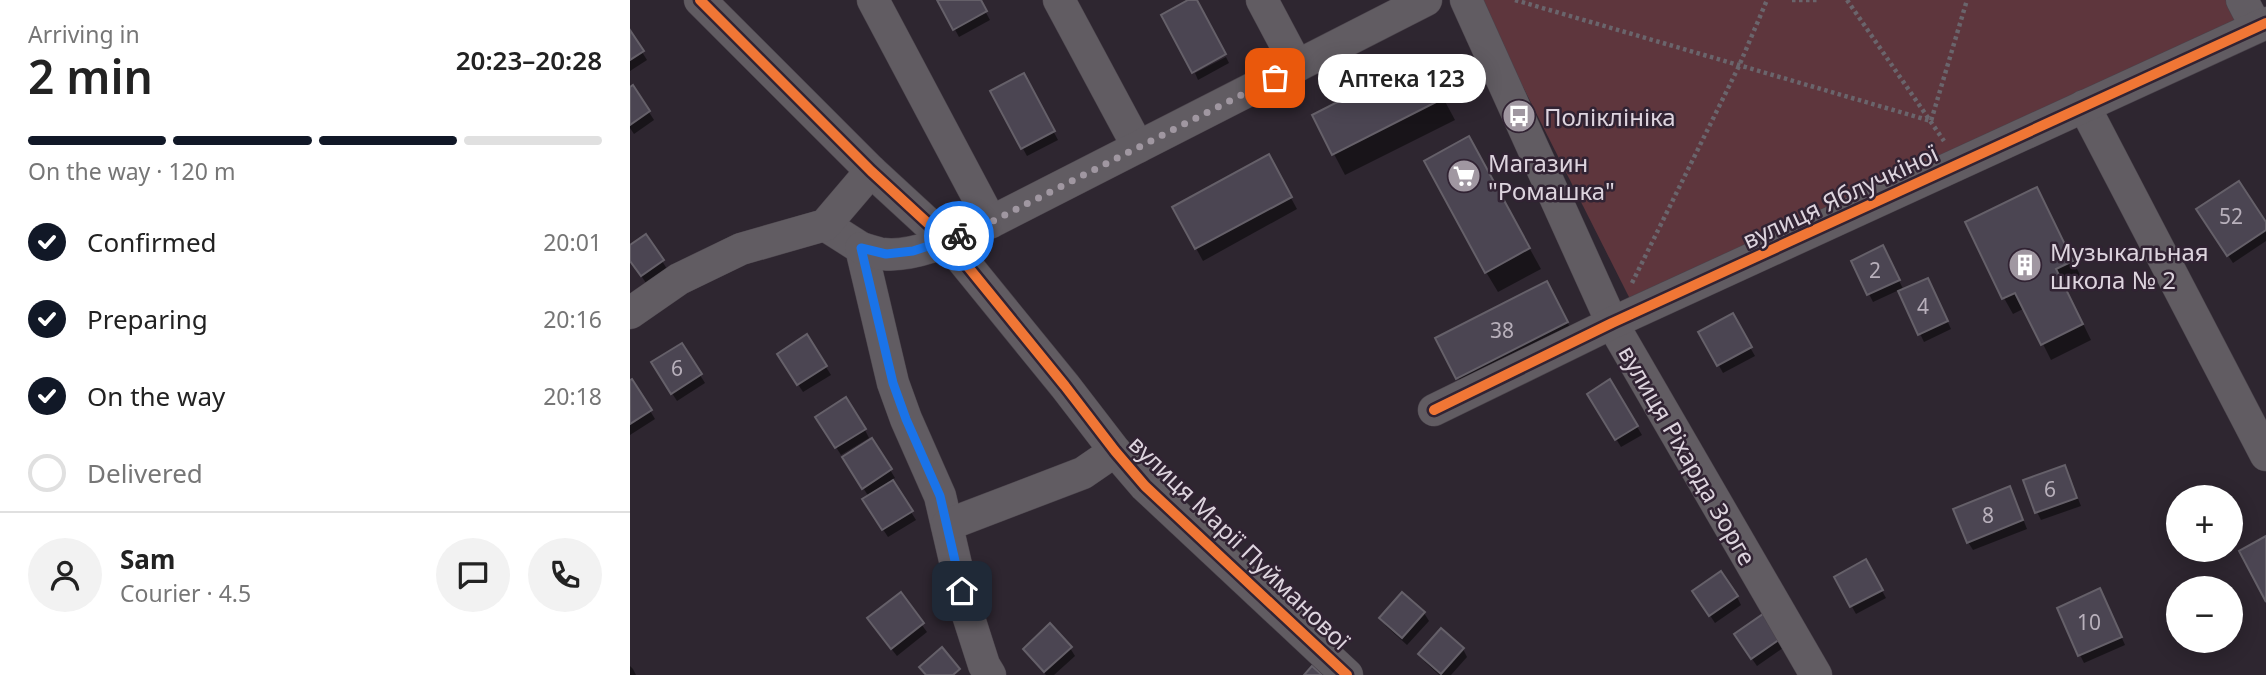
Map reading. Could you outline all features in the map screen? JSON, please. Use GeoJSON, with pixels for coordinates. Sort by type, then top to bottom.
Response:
{"type":"FeatureCollection","features":[{"type":"Feature","properties":{"kind":"street","name":"вулиця Марії Пуйманової"},"geometry":{"type":"LineString","coordinates":[[701,0],[871,171],[947,241],[1146,486],[1347,675]]}},
{"type":"Feature","properties":{"kind":"street"},"geometry":{"type":"LineString","coordinates":[[873,0],[991,222]]}},
{"type":"Feature","properties":{"kind":"street"},"geometry":{"type":"LineString","coordinates":[[1059,0],[1138,147]]}},
{"type":"Feature","properties":{"kind":"street"},"geometry":{"type":"LineString","coordinates":[[1262,0],[1297,66]]}},
{"type":"Feature","properties":{"kind":"street"},"geometry":{"type":"LineString","coordinates":[[825,225],[861,248],[886,254],[913,251],[947,241],[991,222],[1426,0]]}},
{"type":"Feature","properties":{"kind":"street","name":"вулиця Ріхарда Зорге"},"geometry":{"type":"LineString","coordinates":[[1466,0],[1612,323],[1816,675]]}},
{"type":"Feature","properties":{"kind":"street","name":"вулиця Яблучкіної"},"geometry":{"type":"LineString","coordinates":[[1434,410],[1612,323],[2084,106],[2255,17]]}},
{"type":"Feature","properties":{"kind":"street"},"geometry":{"type":"LineString","coordinates":[[2084,106],[2264,446]]}},
{"type":"Feature","properties":{"kind":"street"},"geometry":{"type":"LineString","coordinates":[[630,313],[679,279],[721,258],[741,249],[825,225],[871,171]]}},
{"type":"Feature","properties":{"kind":"street"},"geometry":{"type":"LineString","coordinates":[[861,248],[893,383],[940,496],[967,612],[984,665],[990,675]]}},
{"type":"Feature","properties":{"kind":"street"},"geometry":{"type":"LineString","coordinates":[[947,525],[1083,472],[1115,451]]}},
{"type":"Feature","properties":{"kind":"path"},"geometry":{"type":"LineString","coordinates":[[1515,0],[1931,121]]}},
{"type":"Feature","properties":{"kind":"path"},"geometry":{"type":"LineString","coordinates":[[1612,323],[1739,66],[1767,0]]}},
{"type":"Feature","properties":{"kind":"path"},"geometry":{"type":"LineString","coordinates":[[1792,0],[1817,0]]}},
{"type":"Feature","properties":{"kind":"path"},"geometry":{"type":"LineString","coordinates":[[1847,0],[1960,164]]}},
{"type":"Feature","properties":{"kind":"path"},"geometry":{"type":"LineString","coordinates":[[1931,121],[1967,0]]}},
{"type":"Feature","properties":{"kind":"shaded area"},"geometry":{"type":"Polygon","coordinates":[[[1479,0],[2230,0],[2239,19],[1631,301],[1479,0]]]}},
{"type":"Feature","properties":{"kind":"building"},"geometry":{"type":"Polygon","coordinates":[[[937,0],[981,0],[987,11],[953,30],[937,0]]]}},
{"type":"Feature","properties":{"kind":"building"},"geometry":{"type":"Polygon","coordinates":[[[1188,0],[1197,0],[1226,54],[1192,73],[1161,15],[1188,0]]]}},
{"type":"Feature","properties":{"kind":"building"},"geometry":{"type":"Polygon","coordinates":[[[630,30],[644,51],[630,60],[630,30]]]}},
{"type":"Feature","properties":{"kind":"building"},"geometry":{"type":"Polygon","coordinates":[[[1423,58],[1444,98],[1332,155],[1312,115],[1423,58]]]}},
{"type":"Feature","properties":{"kind":"building"},"geometry":{"type":"Polygon","coordinates":[[[1024,73],[1055,131],[1021,149],[990,91],[1024,73]]]}},
{"type":"Feature","properties":{"kind":"building"},"geometry":{"type":"Polygon","coordinates":[[[633,85],[650,111],[630,125],[630,87],[633,85]]]}},
{"type":"Feature","properties":{"kind":"building"},"geometry":{"type":"Polygon","coordinates":[[[1469,136],[1530,248],[1485,273],[1424,161],[1469,136]]]}},
{"type":"Feature","properties":{"kind":"building"},"geometry":{"type":"Polygon","coordinates":[[[1269,154],[1292,197],[1195,249],[1172,207],[1269,154]]]}},
{"type":"Feature","properties":{"kind":"building"},"geometry":{"type":"Polygon","coordinates":[[[2239,181],[2266,222],[2266,230],[2227,256],[2196,209],[2239,181]]]}},
{"type":"Feature","properties":{"kind":"building","name":"Музыкальная школа № 2"},"geometry":{"type":"Polygon","coordinates":[[[2037,187],[2073,261],[2056,269],[2083,324],[2041,345],[2015,293],[2002,299],[1965,222],[2037,187]]]}},
{"type":"Feature","properties":{"kind":"building"},"geometry":{"type":"Polygon","coordinates":[[[646,234],[664,260],[641,276],[630,261],[630,245],[646,234]]]}},
{"type":"Feature","properties":{"kind":"building"},"geometry":{"type":"Polygon","coordinates":[[[1883,245],[1900,280],[1867,295],[1851,261],[1883,245]]]}},
{"type":"Feature","properties":{"kind":"building"},"geometry":{"type":"Polygon","coordinates":[[[1928,278],[1948,321],[1918,335],[1898,291],[1928,278]]]}},
{"type":"Feature","properties":{"kind":"building"},"geometry":{"type":"Polygon","coordinates":[[[1547,281],[1568,322],[1456,379],[1435,338],[1547,281]]]}},
{"type":"Feature","properties":{"kind":"building"},"geometry":{"type":"Polygon","coordinates":[[[1733,313],[1752,347],[1717,366],[1698,332],[1733,313]]]}},
{"type":"Feature","properties":{"kind":"building"},"geometry":{"type":"Polygon","coordinates":[[[807,334],[827,366],[797,385],[777,354],[807,334]]]}},
{"type":"Feature","properties":{"kind":"building"},"geometry":{"type":"Polygon","coordinates":[[[682,343],[702,374],[671,394],[651,362],[682,343]]]}},
{"type":"Feature","properties":{"kind":"building"},"geometry":{"type":"Polygon","coordinates":[[[632,379],[652,410],[630,424],[630,380],[632,379]]]}},
{"type":"Feature","properties":{"kind":"building"},"geometry":{"type":"Polygon","coordinates":[[[1610,379],[1638,426],[1615,440],[1587,394],[1610,379]]]}},
{"type":"Feature","properties":{"kind":"building"},"geometry":{"type":"Polygon","coordinates":[[[846,397],[866,429],[835,448],[815,417],[846,397]]]}},
{"type":"Feature","properties":{"kind":"building"},"geometry":{"type":"Polygon","coordinates":[[[872,438],[892,469],[862,489],[842,457],[872,438]]]}},
{"type":"Feature","properties":{"kind":"building"},"geometry":{"type":"Polygon","coordinates":[[[2065,465],[2077,498],[2035,513],[2023,480],[2065,465]]]}},
{"type":"Feature","properties":{"kind":"building"},"geometry":{"type":"Polygon","coordinates":[[[893,480],[913,511],[882,530],[862,499],[893,480]]]}},
{"type":"Feature","properties":{"kind":"building"},"geometry":{"type":"Polygon","coordinates":[[[2010,486],[2023,520],[1967,543],[1953,509],[2010,486]]]}},
{"type":"Feature","properties":{"kind":"building"},"geometry":{"type":"Polygon","coordinates":[[[2266,536],[2266,602],[2243,559],[2243,549],[2266,536]]]}},
{"type":"Feature","properties":{"kind":"building"},"geometry":{"type":"Polygon","coordinates":[[[1866,559],[1883,590],[1850,607],[1834,577],[1866,559]]]}},
{"type":"Feature","properties":{"kind":"building"},"geometry":{"type":"Polygon","coordinates":[[[1721,571],[1738,596],[1709,616],[1692,591],[1721,571]]]}},
{"type":"Feature","properties":{"kind":"building"},"geometry":{"type":"Polygon","coordinates":[[[2100,588],[2122,637],[2078,656],[2057,608],[2100,588]]]}},
{"type":"Feature","properties":{"kind":"building"},"geometry":{"type":"Polygon","coordinates":[[[901,592],[924,623],[891,649],[867,618],[901,592]]]}},
{"type":"Feature","properties":{"kind":"building"},"geometry":{"type":"Polygon","coordinates":[[[1402,592],[1425,612],[1402,638],[1379,618],[1402,592]]]}},
{"type":"Feature","properties":{"kind":"building"},"geometry":{"type":"Polygon","coordinates":[[[1763,614],[1780,639],[1751,659],[1734,634],[1763,614]]]}},
{"type":"Feature","properties":{"kind":"building"},"geometry":{"type":"Polygon","coordinates":[[[1050,623],[1072,647],[1044,672],[1023,649],[1050,623]]]}},
{"type":"Feature","properties":{"kind":"building"},"geometry":{"type":"Polygon","coordinates":[[[1441,628],[1464,648],[1441,674],[1418,654],[1441,628]]]}},
{"type":"Feature","properties":{"kind":"building"},"geometry":{"type":"Polygon","coordinates":[[[942,647],[960,669],[953,675],[926,675],[919,667],[942,647]]]}},
{"type":"Feature","properties":{"kind":"building"},"geometry":{"type":"Polygon","coordinates":[[[1312,666],[1322,675],[1304,675],[1312,666]]]}},
{"type":"Feature","properties":{"kind":"cycle path"},"geometry":{"type":"LineString","coordinates":[[700,0],[871,171],[947,241],[1145,486],[1347,675]]}},
{"type":"Feature","properties":{"kind":"cycle path"},"geometry":{"type":"LineString","coordinates":[[1434,410],[1612,323],[2266,23]]}},
{"type":"Feature","properties":{"kind":"way so far"},"geometry":{"type":"LineString","coordinates":[[959,236],[1275,78]]}},
{"type":"Feature","properties":{"kind":"place","name":"Аптека 123"},"geometry":{"type":"Point","coordinates":[1275,78]}},
{"type":"Feature","properties":{"kind":"place","name":"Поліклініка"},"geometry":{"type":"Point","coordinates":[1519,116]}},
{"type":"Feature","properties":{"kind":"place","name":"Магазин \"Ромашка\""},"geometry":{"type":"Point","coordinates":[1464,176]}},
{"type":"Feature","properties":{"kind":"place","name":"Музыкальная школа № 2"},"geometry":{"type":"Point","coordinates":[2025,265]}},
{"type":"Feature","properties":{"kind":"route"},"geometry":{"type":"LineString","coordinates":[[959,236],[913,251],[886,254],[861,248],[893,383],[940,496],[962,591]]}}]}
